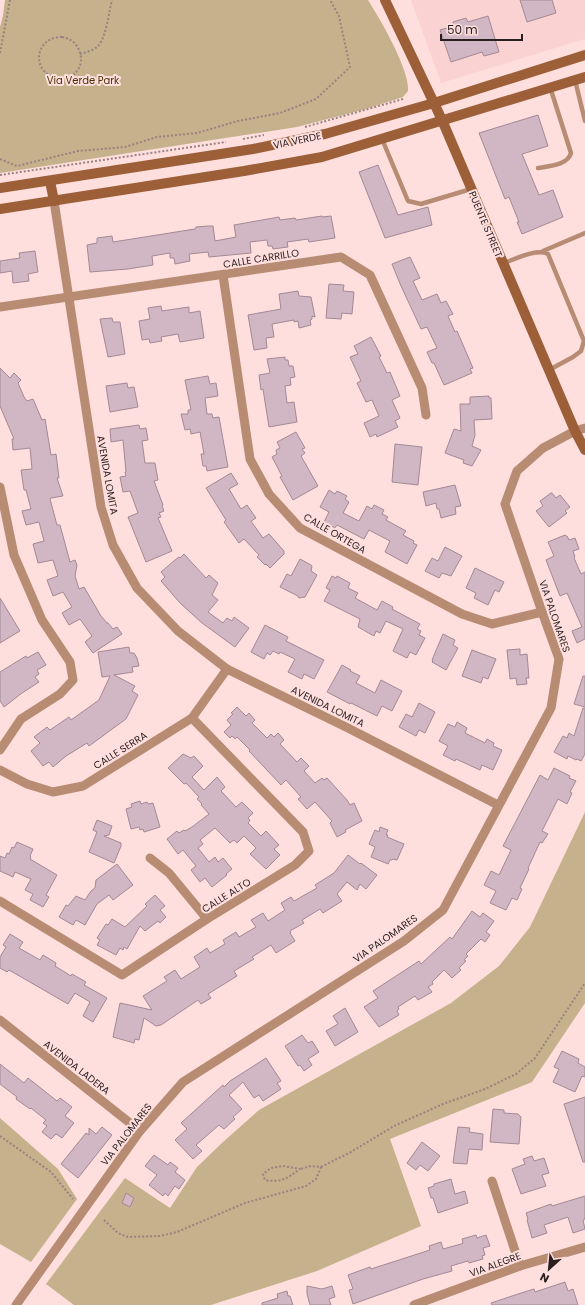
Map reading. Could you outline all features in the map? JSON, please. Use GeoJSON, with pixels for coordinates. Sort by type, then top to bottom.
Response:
{"type":"FeatureCollection","features":[{"type":"Feature","properties":{"kind":"main road","name":"PUENTE STREET"},"geometry":{"type":"LineString","coordinates":[[385,0],[442,120],[548,370],[585,450]]}},
{"type":"Feature","properties":{"kind":"main road","name":"VIA VERDE"},"geometry":{"type":"LineString","coordinates":[[0,188],[253,149],[325,134],[434,103],[585,55]]}},
{"type":"Feature","properties":{"kind":"main road","name":"VIA VERDE"},"geometry":{"type":"LineString","coordinates":[[0,208],[244,172],[322,157],[585,77]]}},
{"type":"Feature","properties":{"kind":"main road"},"geometry":{"type":"LineString","coordinates":[[50,180],[54,201]]}},
{"type":"Feature","properties":{"kind":"street","name":"AVENIDA LOMITA"},"geometry":{"type":"LineString","coordinates":[[54,201],[101,507],[113,545],[138,588],[178,631],[227,669],[346,726],[498,805]]}},
{"type":"Feature","properties":{"kind":"street","name":"CALLE CARRILLO"},"geometry":{"type":"LineString","coordinates":[[0,307],[341,257],[370,275],[422,388],[426,415]]}},
{"type":"Feature","properties":{"kind":"street","name":"CALLE ORTEGA"},"geometry":{"type":"LineString","coordinates":[[223,275],[250,459],[269,494],[300,528],[462,614],[492,624],[542,612]]}},
{"type":"Feature","properties":{"kind":"street","name":"VIA PALOMARES"},"geometry":{"type":"LineString","coordinates":[[16,1305],[140,1131],[183,1082],[404,941],[443,910],[551,708],[559,659],[505,504],[517,471],[543,448],[575,431],[585,428]]}},
{"type":"Feature","properties":{"kind":"street"},"geometry":{"type":"LineString","coordinates":[[0,487],[14,555],[42,620],[70,662],[73,680],[60,694],[21,719],[0,750]]}},
{"type":"Feature","properties":{"kind":"street","name":"CALLE SERRA"},"geometry":{"type":"LineString","coordinates":[[0,770],[27,784],[53,792],[83,786],[192,718],[227,669]]}},
{"type":"Feature","properties":{"kind":"street","name":"CALLE ALTO"},"geometry":{"type":"LineString","coordinates":[[0,901],[122,974],[295,865],[309,851],[303,832],[192,718]]}},
{"type":"Feature","properties":{"kind":"street"},"geometry":{"type":"LineString","coordinates":[[150,858],[169,873],[207,920]]}},
{"type":"Feature","properties":{"kind":"street","name":"AVENIDA LADERA"},"geometry":{"type":"LineString","coordinates":[[0,1020],[140,1131]]}},
{"type":"Feature","properties":{"kind":"street"},"geometry":{"type":"LineString","coordinates":[[492,1181],[520,1266]]}},
{"type":"Feature","properties":{"kind":"street","name":"VIA ALEGRE"},"geometry":{"type":"LineString","coordinates":[[414,1305],[520,1266],[585,1247]]}},
{"type":"Feature","properties":{"kind":"lane"},"geometry":{"type":"LineString","coordinates":[[574,80],[585,121]]}},
{"type":"Feature","properties":{"kind":"lane"},"geometry":{"type":"LineString","coordinates":[[538,168],[565,161],[570,157],[571,153],[550,87]]}},
{"type":"Feature","properties":{"kind":"lane"},"geometry":{"type":"LineString","coordinates":[[382,139],[408,201],[421,204],[471,189]]}},
{"type":"Feature","properties":{"kind":"lane"},"geometry":{"type":"LineString","coordinates":[[503,263],[543,251],[585,233]]}},
{"type":"Feature","properties":{"kind":"lane"},"geometry":{"type":"LineString","coordinates":[[543,251],[548,254],[584,341],[581,351],[573,357],[548,370]]}},
{"type":"Feature","properties":{"kind":"path"},"geometry":{"type":"LineString","coordinates":[[0,53],[10,0]]}},
{"type":"Feature","properties":{"kind":"path"},"geometry":{"type":"LineString","coordinates":[[80,54],[93,50],[99,46],[103,38],[112,0]]}},
{"type":"Feature","properties":{"kind":"path"},"geometry":{"type":"LineString","coordinates":[[0,159],[17,166],[78,150],[125,147],[156,137],[197,133],[238,121],[280,114],[316,99],[350,67],[339,16],[330,0]]}},
{"type":"Feature","properties":{"kind":"path"},"geometry":{"type":"LineString","coordinates":[[57,37],[69,39],[76,44],[80,54],[81,60],[78,70],[71,76],[62,78],[51,76],[47,74],[40,65],[39,55],[43,45],[50,39],[57,37]]}},
{"type":"Feature","properties":{"kind":"path"},"geometry":{"type":"LineString","coordinates":[[301,128],[403,99]]}},
{"type":"Feature","properties":{"kind":"path"},"geometry":{"type":"LineString","coordinates":[[238,140],[266,135]]}},
{"type":"Feature","properties":{"kind":"path"},"geometry":{"type":"LineString","coordinates":[[0,175],[231,141]]}},
{"type":"Feature","properties":{"kind":"path"},"geometry":{"type":"LineString","coordinates":[[104,1220],[118,1233],[128,1237],[160,1236],[245,1203],[306,1186],[316,1179],[321,1168],[394,1126],[443,1104],[485,1089],[516,1074],[535,1058],[585,983]]}},
{"type":"Feature","properties":{"kind":"path"},"geometry":{"type":"LineString","coordinates":[[0,1136],[51,1172],[73,1200]]}},
{"type":"Feature","properties":{"kind":"path"},"geometry":{"type":"LineString","coordinates":[[300,1168],[287,1178],[276,1182],[265,1180],[263,1174],[271,1168],[283,1166],[300,1168],[311,1166],[321,1168]]}},
{"type":"Feature","properties":{"kind":"shaded area"},"geometry":{"type":"Polygon","coordinates":[[[411,0],[585,0],[585,39],[441,83],[411,0]]]}},
{"type":"Feature","properties":{"kind":"green space","name":"Via Verde Park"},"geometry":{"type":"Polygon","coordinates":[[[5,0],[368,0],[399,58],[407,82],[408,91],[403,97],[366,109],[297,127],[0,173],[0,27],[5,0]]]}},
{"type":"Feature","properties":{"kind":"green space"},"geometry":{"type":"Polygon","coordinates":[[[585,812],[585,1003],[532,1082],[390,1139],[421,1226],[317,1271],[211,1305],[74,1305],[46,1284],[125,1178],[170,1208],[197,1167],[259,1110],[451,1003],[499,966],[530,927],[585,812]]]}},
{"type":"Feature","properties":{"kind":"green space"},"geometry":{"type":"Polygon","coordinates":[[[0,1118],[58,1169],[77,1199],[31,1262],[0,1244],[0,1118]]]}},
{"type":"Feature","properties":{"kind":"building"},"geometry":{"type":"Polygon","coordinates":[[[520,0],[552,0],[556,13],[527,22],[520,0]]]}},
{"type":"Feature","properties":{"kind":"building"},"geometry":{"type":"Polygon","coordinates":[[[488,16],[499,52],[484,56],[482,52],[451,62],[440,30],[454,26],[453,22],[466,18],[468,22],[488,16]]]}},
{"type":"Feature","properties":{"kind":"building"},"geometry":{"type":"Polygon","coordinates":[[[538,115],[548,146],[522,154],[539,195],[553,190],[563,217],[522,234],[509,197],[505,199],[479,133],[538,115]]]}},
{"type":"Feature","properties":{"kind":"building"},"geometry":{"type":"Polygon","coordinates":[[[378,165],[398,215],[428,207],[432,225],[385,238],[359,172],[378,165]]]}},
{"type":"Feature","properties":{"kind":"building"},"geometry":{"type":"Polygon","coordinates":[[[331,216],[335,238],[309,242],[308,239],[287,242],[288,247],[273,249],[272,246],[268,246],[267,240],[250,242],[251,253],[209,257],[208,252],[189,254],[190,261],[175,264],[174,258],[170,258],[170,253],[152,256],[153,265],[128,269],[90,272],[87,245],[97,243],[97,238],[112,236],[113,242],[195,229],[196,227],[213,226],[215,241],[236,237],[234,225],[279,217],[280,220],[295,218],[296,220],[331,216]]]}},
{"type":"Feature","properties":{"kind":"building"},"geometry":{"type":"Polygon","coordinates":[[[35,251],[38,272],[28,274],[29,281],[13,283],[12,271],[0,273],[0,261],[20,258],[19,253],[35,251]]]}},
{"type":"Feature","properties":{"kind":"building"},"geometry":{"type":"Polygon","coordinates":[[[410,257],[420,278],[413,281],[422,300],[437,294],[441,303],[446,301],[453,314],[448,316],[455,332],[457,331],[473,368],[470,369],[472,373],[444,385],[427,352],[437,348],[427,327],[421,329],[392,264],[410,257]]]}},
{"type":"Feature","properties":{"kind":"building"},"geometry":{"type":"Polygon","coordinates":[[[329,284],[344,285],[343,291],[354,292],[352,314],[342,313],[341,319],[326,318],[329,284]]]}},
{"type":"Feature","properties":{"kind":"building"},"geometry":{"type":"Polygon","coordinates":[[[298,291],[299,296],[311,297],[315,317],[312,316],[312,319],[310,320],[311,325],[299,328],[298,321],[294,322],[294,320],[272,324],[274,337],[266,338],[267,348],[254,350],[248,315],[281,309],[279,294],[298,291]]]}},
{"type":"Feature","properties":{"kind":"building"},"geometry":{"type":"Polygon","coordinates":[[[161,306],[162,311],[189,307],[189,313],[200,311],[204,338],[180,342],[178,334],[161,337],[162,341],[150,343],[149,339],[142,340],[139,321],[150,319],[148,308],[161,306]]]}},
{"type":"Feature","properties":{"kind":"building"},"geometry":{"type":"Polygon","coordinates":[[[112,318],[113,322],[120,322],[125,354],[108,357],[100,319],[112,318]]]}},
{"type":"Feature","properties":{"kind":"building"},"geometry":{"type":"Polygon","coordinates":[[[371,337],[381,356],[379,357],[387,373],[390,372],[400,396],[392,400],[400,418],[395,421],[398,427],[377,437],[376,434],[370,437],[364,423],[379,416],[372,400],[366,402],[357,383],[361,381],[350,357],[358,354],[354,346],[371,337]]]}},
{"type":"Feature","properties":{"kind":"building"},"geometry":{"type":"Polygon","coordinates":[[[285,357],[285,360],[288,360],[289,366],[293,366],[295,377],[290,378],[291,385],[285,386],[287,403],[294,402],[297,422],[269,427],[263,389],[261,390],[259,375],[270,373],[267,359],[285,357]]]}},
{"type":"Feature","properties":{"kind":"building"},"geometry":{"type":"Polygon","coordinates":[[[0,368],[10,378],[14,373],[21,380],[18,383],[24,397],[27,401],[33,399],[42,420],[45,419],[51,455],[56,454],[59,478],[57,478],[63,496],[50,499],[57,525],[60,525],[70,562],[75,560],[77,565],[75,576],[79,589],[84,587],[101,616],[113,629],[117,627],[122,634],[93,653],[85,642],[92,636],[80,619],[69,625],[62,613],[72,607],[63,592],[53,596],[47,580],[58,576],[53,560],[38,563],[33,544],[44,541],[39,522],[26,525],[22,511],[31,509],[26,490],[24,490],[21,470],[32,469],[30,448],[13,450],[12,439],[14,439],[0,406],[0,368]]]}},
{"type":"Feature","properties":{"kind":"building"},"geometry":{"type":"Polygon","coordinates":[[[208,376],[210,384],[216,383],[218,396],[205,398],[207,414],[212,414],[213,418],[219,417],[228,467],[207,471],[206,466],[203,466],[201,454],[204,454],[200,432],[191,434],[190,429],[185,430],[181,414],[188,414],[188,410],[191,410],[185,380],[208,376]]]}},
{"type":"Feature","properties":{"kind":"building"},"geometry":{"type":"Polygon","coordinates":[[[127,383],[128,388],[134,387],[138,407],[110,412],[106,386],[127,383]]]}},
{"type":"Feature","properties":{"kind":"building"},"geometry":{"type":"Polygon","coordinates":[[[489,396],[489,398],[491,398],[492,419],[474,420],[475,435],[472,446],[481,450],[472,466],[463,463],[464,460],[445,453],[454,429],[461,431],[460,404],[470,404],[470,397],[489,396]]]}},
{"type":"Feature","properties":{"kind":"building"},"geometry":{"type":"Polygon","coordinates":[[[139,425],[140,429],[146,428],[148,440],[142,441],[145,463],[155,463],[158,480],[154,481],[164,511],[159,513],[161,517],[158,518],[172,551],[146,562],[128,517],[138,513],[130,491],[123,492],[120,477],[126,476],[123,440],[111,442],[110,429],[139,425]]]}},
{"type":"Feature","properties":{"kind":"building"},"geometry":{"type":"Polygon","coordinates":[[[296,432],[305,448],[302,449],[305,453],[301,456],[318,486],[293,500],[280,477],[282,476],[272,457],[277,454],[276,450],[280,448],[277,442],[296,432]]]}},
{"type":"Feature","properties":{"kind":"building"},"geometry":{"type":"Polygon","coordinates":[[[395,444],[422,447],[418,485],[392,482],[395,444]]]}},
{"type":"Feature","properties":{"kind":"building"},"geometry":{"type":"Polygon","coordinates":[[[231,473],[238,484],[229,489],[241,509],[247,505],[256,518],[251,521],[263,538],[269,534],[284,551],[284,554],[270,568],[257,557],[259,555],[244,539],[239,543],[224,522],[226,520],[206,488],[231,473]]]}},
{"type":"Feature","properties":{"kind":"building"},"geometry":{"type":"Polygon","coordinates":[[[455,485],[461,506],[455,507],[456,514],[441,518],[436,503],[426,506],[423,492],[455,485]]]}},
{"type":"Feature","properties":{"kind":"building"},"geometry":{"type":"Polygon","coordinates":[[[329,490],[335,494],[337,491],[347,496],[345,499],[349,502],[343,513],[359,521],[367,506],[372,509],[374,505],[384,510],[382,514],[388,517],[386,520],[406,531],[403,535],[414,541],[413,543],[417,545],[407,564],[385,552],[390,541],[369,530],[364,539],[337,525],[335,528],[324,522],[329,512],[320,507],[329,490]]]}},
{"type":"Feature","properties":{"kind":"building"},"geometry":{"type":"Polygon","coordinates":[[[551,493],[556,498],[560,495],[570,507],[565,511],[567,513],[549,527],[536,511],[543,506],[540,501],[551,493]]]}},
{"type":"Feature","properties":{"kind":"building"},"geometry":{"type":"Polygon","coordinates":[[[565,535],[569,540],[575,538],[579,549],[573,551],[574,558],[581,574],[585,572],[585,639],[577,643],[572,631],[582,627],[567,593],[560,596],[546,560],[554,556],[548,542],[565,535]]]}},
{"type":"Feature","properties":{"kind":"building"},"geometry":{"type":"Polygon","coordinates":[[[445,547],[462,556],[451,576],[442,573],[439,578],[425,571],[432,558],[438,561],[445,547]]]}},
{"type":"Feature","properties":{"kind":"building"},"geometry":{"type":"Polygon","coordinates":[[[184,554],[206,578],[209,575],[218,583],[212,595],[218,600],[208,612],[223,623],[227,618],[232,621],[234,617],[249,628],[235,647],[202,623],[180,603],[161,581],[165,577],[161,572],[184,554]]]}},
{"type":"Feature","properties":{"kind":"building"},"geometry":{"type":"Polygon","coordinates":[[[300,559],[311,565],[311,571],[317,575],[305,597],[299,598],[298,596],[280,587],[287,574],[291,576],[300,559]]]}},
{"type":"Feature","properties":{"kind":"building"},"geometry":{"type":"Polygon","coordinates":[[[475,568],[504,582],[499,592],[495,590],[488,605],[474,598],[476,593],[466,588],[475,568]]]}},
{"type":"Feature","properties":{"kind":"building"},"geometry":{"type":"Polygon","coordinates":[[[332,576],[336,578],[337,576],[350,583],[348,588],[358,593],[355,598],[377,610],[382,601],[393,607],[392,609],[420,624],[417,629],[421,631],[419,635],[425,638],[416,655],[410,652],[407,658],[393,651],[403,629],[386,621],[380,633],[376,631],[374,636],[358,627],[360,619],[324,601],[330,590],[326,588],[332,576]]]}},
{"type":"Feature","properties":{"kind":"building"},"geometry":{"type":"Polygon","coordinates":[[[0,598],[20,631],[0,643],[0,598]]]}},
{"type":"Feature","properties":{"kind":"building"},"geometry":{"type":"Polygon","coordinates":[[[265,625],[288,637],[286,641],[324,660],[314,679],[304,674],[302,679],[288,672],[295,659],[280,652],[279,654],[273,651],[270,655],[267,653],[264,659],[251,652],[265,625]]]}},
{"type":"Feature","properties":{"kind":"building"},"geometry":{"type":"Polygon","coordinates":[[[443,634],[455,640],[453,645],[458,648],[446,670],[432,662],[443,634]]]}},
{"type":"Feature","properties":{"kind":"building"},"geometry":{"type":"Polygon","coordinates":[[[129,647],[130,653],[134,653],[137,658],[139,666],[132,667],[133,672],[114,675],[135,686],[132,691],[138,695],[126,719],[89,746],[87,743],[66,756],[53,767],[49,762],[43,766],[31,751],[40,743],[34,737],[47,727],[50,730],[69,717],[71,720],[99,700],[110,676],[102,677],[98,652],[129,647]]]}},
{"type":"Feature","properties":{"kind":"building"},"geometry":{"type":"Polygon","coordinates":[[[520,649],[520,655],[527,654],[529,678],[526,678],[527,684],[517,685],[516,678],[510,679],[507,650],[520,649]]]}},
{"type":"Feature","properties":{"kind":"building"},"geometry":{"type":"Polygon","coordinates":[[[472,650],[496,659],[488,679],[483,677],[481,683],[462,676],[472,650]]]}},
{"type":"Feature","properties":{"kind":"building"},"geometry":{"type":"Polygon","coordinates":[[[38,652],[46,665],[37,670],[39,674],[35,677],[39,682],[4,707],[0,701],[0,672],[26,656],[27,658],[38,652]]]}},
{"type":"Feature","properties":{"kind":"building"},"geometry":{"type":"Polygon","coordinates":[[[342,665],[360,676],[356,683],[375,693],[381,680],[402,691],[392,711],[382,706],[377,716],[327,692],[342,665]]]}},
{"type":"Feature","properties":{"kind":"building"},"geometry":{"type":"Polygon","coordinates":[[[583,676],[585,676],[585,707],[574,704],[583,676]]]}},
{"type":"Feature","properties":{"kind":"building"},"geometry":{"type":"Polygon","coordinates":[[[419,703],[435,712],[425,733],[419,730],[416,736],[399,727],[406,714],[412,717],[419,703]]]}},
{"type":"Feature","properties":{"kind":"building"},"geometry":{"type":"Polygon","coordinates":[[[237,707],[246,716],[249,713],[255,720],[252,723],[267,738],[271,734],[274,737],[278,733],[284,740],[280,744],[297,762],[301,758],[309,766],[304,771],[315,783],[322,778],[324,780],[327,778],[350,805],[354,803],[362,821],[345,830],[346,832],[337,837],[330,823],[332,821],[315,802],[307,809],[298,799],[301,797],[286,780],[281,785],[237,737],[235,739],[232,736],[230,738],[224,732],[231,725],[227,720],[237,707]]]}},
{"type":"Feature","properties":{"kind":"building"},"geometry":{"type":"Polygon","coordinates":[[[583,708],[585,708],[585,754],[581,761],[568,756],[567,759],[554,752],[563,736],[567,738],[569,733],[574,736],[583,708]]]}},
{"type":"Feature","properties":{"kind":"building"},"geometry":{"type":"Polygon","coordinates":[[[457,722],[467,728],[465,733],[485,743],[487,739],[494,743],[493,746],[502,750],[493,770],[482,765],[480,770],[443,755],[448,746],[439,741],[448,724],[455,727],[457,722]]]}},
{"type":"Feature","properties":{"kind":"building"},"geometry":{"type":"Polygon","coordinates":[[[183,754],[191,758],[194,756],[203,766],[192,777],[204,790],[217,777],[225,787],[221,791],[236,807],[242,802],[253,813],[248,818],[250,820],[248,823],[261,836],[266,831],[279,845],[274,849],[280,855],[266,869],[250,854],[256,848],[244,836],[237,843],[234,840],[230,843],[215,828],[200,840],[203,844],[198,848],[209,862],[215,857],[218,862],[223,858],[232,869],[212,887],[205,878],[200,882],[191,870],[196,866],[183,850],[178,854],[167,839],[177,831],[179,833],[192,827],[209,814],[197,799],[199,797],[186,783],[184,784],[168,768],[183,754]]]}},
{"type":"Feature","properties":{"kind":"building"},"geometry":{"type":"Polygon","coordinates":[[[554,768],[570,776],[569,778],[576,781],[570,792],[572,793],[567,804],[558,799],[542,831],[548,834],[542,843],[540,842],[520,888],[522,889],[517,900],[512,898],[506,910],[490,903],[496,891],[484,885],[491,871],[499,875],[511,850],[503,846],[540,775],[548,780],[554,768]]]}},
{"type":"Feature","properties":{"kind":"building"},"geometry":{"type":"Polygon","coordinates":[[[140,801],[141,804],[147,802],[148,804],[153,803],[160,827],[144,832],[143,829],[140,830],[139,827],[131,829],[126,809],[132,807],[131,804],[140,801]]]}},
{"type":"Feature","properties":{"kind":"building"},"geometry":{"type":"Polygon","coordinates":[[[97,820],[112,826],[109,835],[104,836],[121,843],[114,863],[89,852],[97,832],[93,830],[97,820]]]}},
{"type":"Feature","properties":{"kind":"building"},"geometry":{"type":"Polygon","coordinates":[[[380,827],[388,830],[386,835],[388,835],[387,837],[404,844],[397,860],[390,860],[388,864],[371,857],[375,847],[369,844],[375,830],[379,832],[380,827]]]}},
{"type":"Feature","properties":{"kind":"building"},"geometry":{"type":"Polygon","coordinates":[[[17,842],[33,849],[30,859],[57,875],[46,895],[49,897],[43,907],[30,900],[33,894],[25,890],[31,879],[15,872],[13,877],[0,871],[0,856],[5,858],[7,853],[9,854],[12,847],[14,848],[17,842]]]}},
{"type":"Feature","properties":{"kind":"building"},"geometry":{"type":"Polygon","coordinates":[[[348,855],[377,875],[366,889],[360,884],[357,890],[347,882],[337,894],[342,901],[323,913],[320,909],[302,920],[304,923],[290,931],[295,941],[276,953],[271,945],[252,957],[254,959],[234,971],[237,976],[208,994],[211,998],[201,1004],[198,1000],[161,1025],[156,1026],[144,1018],[139,1040],[135,1039],[134,1043],[113,1037],[120,1003],[152,1010],[143,996],[167,981],[164,977],[175,970],[181,979],[200,967],[194,957],[207,948],[210,953],[225,944],[223,940],[236,932],[239,937],[256,927],[251,920],[263,913],[268,921],[285,910],[281,903],[291,897],[294,901],[317,888],[315,885],[334,873],[348,855]]]}},
{"type":"Feature","properties":{"kind":"building"},"geometry":{"type":"Polygon","coordinates":[[[117,864],[133,885],[113,900],[109,895],[97,904],[85,925],[76,920],[73,925],[59,917],[66,905],[68,906],[76,896],[85,900],[95,888],[96,880],[117,864]]]}},
{"type":"Feature","properties":{"kind":"building"},"geometry":{"type":"Polygon","coordinates":[[[155,895],[165,906],[160,910],[166,917],[160,923],[158,921],[145,931],[140,926],[127,949],[124,947],[123,950],[120,948],[116,955],[97,945],[100,940],[97,938],[106,924],[108,925],[112,919],[125,927],[147,906],[145,904],[155,895]]]}},
{"type":"Feature","properties":{"kind":"building"},"geometry":{"type":"Polygon","coordinates":[[[472,911],[480,917],[483,913],[494,921],[486,932],[490,935],[485,942],[481,939],[466,954],[468,956],[464,960],[466,961],[459,968],[461,970],[452,978],[444,970],[432,982],[433,984],[428,987],[432,992],[418,1000],[415,996],[398,1007],[399,1009],[397,1011],[399,1015],[379,1027],[364,1007],[378,998],[373,991],[419,961],[421,964],[450,937],[452,939],[472,911]]]}},
{"type":"Feature","properties":{"kind":"building"},"geometry":{"type":"Polygon","coordinates":[[[10,934],[23,942],[19,948],[40,960],[43,955],[56,963],[55,966],[71,976],[72,974],[86,982],[84,985],[107,998],[93,1022],[83,1016],[90,1002],[75,993],[68,1004],[9,970],[7,972],[0,968],[0,957],[6,947],[3,945],[10,934]]]}},
{"type":"Feature","properties":{"kind":"building"},"geometry":{"type":"Polygon","coordinates":[[[345,1008],[358,1032],[335,1046],[326,1031],[338,1024],[333,1016],[345,1008]]]}},
{"type":"Feature","properties":{"kind":"building"},"geometry":{"type":"Polygon","coordinates":[[[302,1035],[308,1043],[312,1041],[319,1052],[308,1059],[312,1065],[304,1071],[300,1065],[298,1066],[285,1046],[302,1035]]]}},
{"type":"Feature","properties":{"kind":"building"},"geometry":{"type":"Polygon","coordinates":[[[562,1051],[579,1059],[578,1063],[585,1067],[585,1077],[582,1076],[575,1092],[553,1082],[559,1069],[554,1067],[562,1051]]]}},
{"type":"Feature","properties":{"kind":"building"},"geometry":{"type":"Polygon","coordinates":[[[266,1058],[281,1081],[277,1083],[281,1089],[263,1101],[259,1095],[254,1098],[243,1082],[229,1095],[242,1109],[233,1117],[235,1119],[224,1129],[219,1125],[196,1145],[202,1151],[193,1159],[175,1140],[187,1129],[181,1123],[223,1085],[224,1087],[230,1081],[266,1058]]]}},
{"type":"Feature","properties":{"kind":"building"},"geometry":{"type":"Polygon","coordinates":[[[0,1064],[24,1083],[28,1078],[57,1101],[60,1098],[72,1107],[65,1116],[74,1123],[62,1138],[56,1134],[51,1139],[42,1132],[47,1126],[43,1123],[46,1120],[31,1108],[30,1109],[16,1099],[17,1097],[0,1084],[0,1064]]]}},
{"type":"Feature","properties":{"kind":"building"},"geometry":{"type":"Polygon","coordinates":[[[585,1097],[585,1162],[583,1162],[564,1104],[585,1097]]]}},
{"type":"Feature","properties":{"kind":"building"},"geometry":{"type":"Polygon","coordinates":[[[493,1109],[504,1110],[504,1113],[518,1114],[521,1117],[519,1144],[490,1142],[493,1109]]]}},
{"type":"Feature","properties":{"kind":"building"},"geometry":{"type":"Polygon","coordinates":[[[102,1127],[112,1135],[78,1178],[61,1164],[86,1133],[89,1135],[89,1128],[96,1134],[102,1127]]]}},
{"type":"Feature","properties":{"kind":"building"},"geometry":{"type":"Polygon","coordinates":[[[458,1127],[470,1128],[469,1132],[483,1134],[482,1150],[469,1149],[467,1164],[453,1163],[458,1127]]]}},
{"type":"Feature","properties":{"kind":"building"},"geometry":{"type":"Polygon","coordinates":[[[422,1142],[440,1156],[428,1171],[420,1165],[416,1170],[407,1163],[422,1142]]]}},
{"type":"Feature","properties":{"kind":"building"},"geometry":{"type":"Polygon","coordinates":[[[154,1155],[168,1165],[170,1162],[178,1168],[175,1172],[185,1180],[179,1189],[175,1186],[168,1196],[165,1193],[163,1196],[149,1185],[157,1175],[145,1166],[154,1155]]]}},
{"type":"Feature","properties":{"kind":"building"},"geometry":{"type":"Polygon","coordinates":[[[532,1156],[534,1161],[544,1158],[549,1173],[542,1175],[546,1186],[521,1194],[512,1169],[525,1164],[523,1159],[532,1156]]]}},
{"type":"Feature","properties":{"kind":"building"},"geometry":{"type":"Polygon","coordinates":[[[451,1179],[455,1194],[465,1191],[468,1203],[438,1213],[428,1188],[434,1186],[434,1184],[451,1179]]]}},
{"type":"Feature","properties":{"kind":"building"},"geometry":{"type":"Polygon","coordinates":[[[126,1193],[134,1198],[130,1207],[122,1203],[126,1193]]]}},
{"type":"Feature","properties":{"kind":"building"},"geometry":{"type":"Polygon","coordinates":[[[585,1196],[585,1219],[583,1220],[585,1229],[573,1233],[568,1217],[544,1225],[547,1233],[532,1238],[526,1213],[551,1204],[552,1206],[585,1196]]]}},
{"type":"Feature","properties":{"kind":"building"},"geometry":{"type":"Polygon","coordinates":[[[476,1235],[477,1238],[486,1235],[490,1246],[483,1248],[485,1255],[482,1256],[483,1259],[469,1263],[468,1261],[451,1266],[452,1271],[423,1279],[353,1304],[349,1290],[353,1289],[348,1275],[370,1267],[371,1269],[430,1250],[429,1246],[441,1242],[443,1249],[461,1244],[463,1243],[462,1239],[476,1235]]]}},
{"type":"Feature","properties":{"kind":"building"},"geometry":{"type":"Polygon","coordinates":[[[565,1282],[568,1291],[573,1289],[578,1305],[492,1305],[491,1303],[534,1289],[535,1292],[565,1282]]]}},
{"type":"Feature","properties":{"kind":"building"},"geometry":{"type":"Polygon","coordinates":[[[307,1286],[322,1289],[332,1286],[335,1297],[329,1299],[331,1305],[310,1305],[307,1294],[307,1286]]]}},
{"type":"Feature","properties":{"kind":"building"},"geometry":{"type":"Polygon","coordinates":[[[287,1291],[293,1305],[262,1305],[262,1303],[278,1298],[277,1294],[287,1291]]]}}]}
